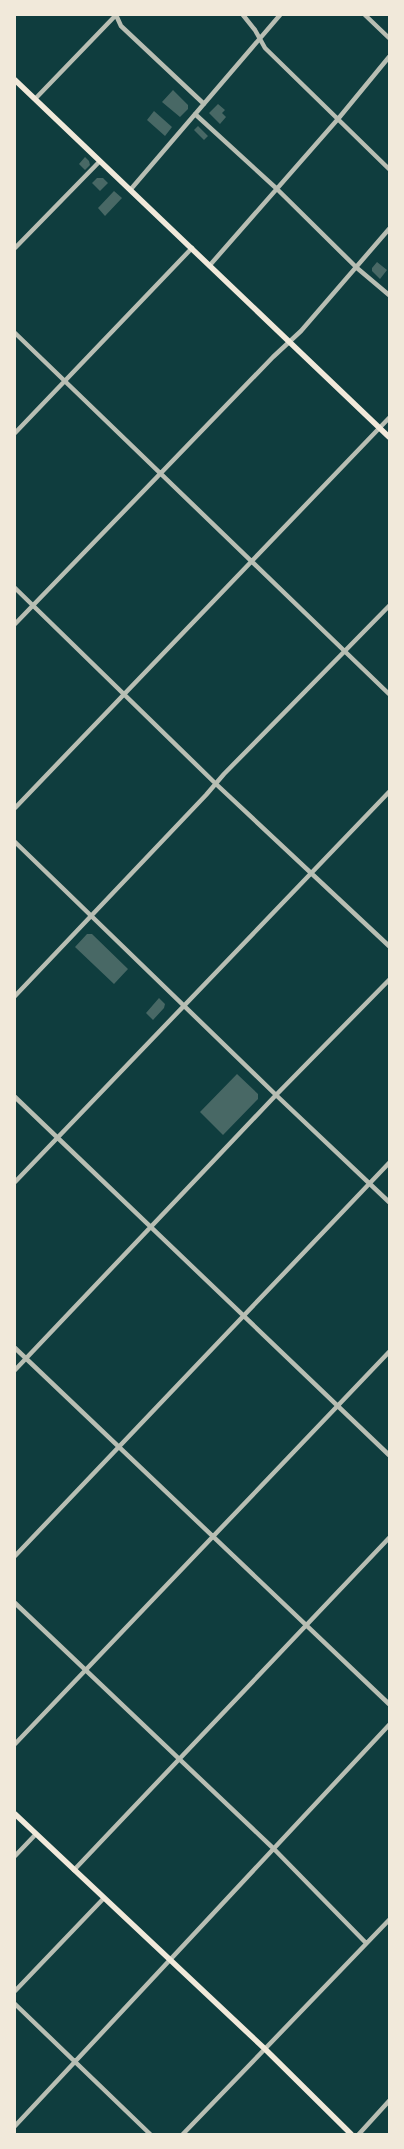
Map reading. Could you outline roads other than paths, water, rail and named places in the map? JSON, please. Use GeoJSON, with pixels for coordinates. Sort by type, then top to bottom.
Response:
{"type":"FeatureCollection","features":[{"type":"Feature","properties":{"kind":"main road"},"geometry":{"type":"LineString","coordinates":[[15,80],[389,437]]}},
{"type":"Feature","properties":{"kind":"main road"},"geometry":{"type":"LineString","coordinates":[[15,1814],[265,2049],[351,2134]]}},
{"type":"Feature","properties":{"kind":"street"},"geometry":{"type":"LineString","coordinates":[[35,99],[116,15],[121,26],[204,104]]}},
{"type":"Feature","properties":{"kind":"street"},"geometry":{"type":"LineString","coordinates":[[243,15],[265,48],[389,169]]}},
{"type":"Feature","properties":{"kind":"street"},"geometry":{"type":"LineString","coordinates":[[130,189],[280,15]]}},
{"type":"Feature","properties":{"kind":"street"},"geometry":{"type":"LineString","coordinates":[[366,15],[389,38]]}},
{"type":"Feature","properties":{"kind":"street"},"geometry":{"type":"LineString","coordinates":[[210,265],[338,119],[389,57]]}},
{"type":"Feature","properties":{"kind":"street"},"geometry":{"type":"LineString","coordinates":[[195,114],[277,189],[357,268],[389,295]]}},
{"type":"Feature","properties":{"kind":"street"},"geometry":{"type":"LineString","coordinates":[[15,248],[100,161]]}},
{"type":"Feature","properties":{"kind":"street"},"geometry":{"type":"LineString","coordinates":[[15,624],[289,342],[357,268],[389,229]]}},
{"type":"Feature","properties":{"kind":"street"},"geometry":{"type":"LineString","coordinates":[[15,432],[192,248]]}},
{"type":"Feature","properties":{"kind":"street"},"geometry":{"type":"LineString","coordinates":[[15,333],[389,694]]}},
{"type":"Feature","properties":{"kind":"street"},"geometry":{"type":"LineString","coordinates":[[15,808],[389,418]]}},
{"type":"Feature","properties":{"kind":"street"},"geometry":{"type":"LineString","coordinates":[[15,588],[216,784],[389,946]]}},
{"type":"Feature","properties":{"kind":"street"},"geometry":{"type":"LineString","coordinates":[[15,996],[216,784],[389,606]]}},
{"type":"Feature","properties":{"kind":"street"},"geometry":{"type":"LineString","coordinates":[[15,1182],[389,792]]}},
{"type":"Feature","properties":{"kind":"street"},"geometry":{"type":"LineString","coordinates":[[15,842],[389,1202]]}},
{"type":"Feature","properties":{"kind":"street"},"geometry":{"type":"LineString","coordinates":[[15,1370],[276,1095],[389,980]]}},
{"type":"Feature","properties":{"kind":"street"},"geometry":{"type":"LineString","coordinates":[[15,1097],[389,1455]]}},
{"type":"Feature","properties":{"kind":"street"},"geometry":{"type":"LineString","coordinates":[[15,1556],[119,1449],[389,1163]]}},
{"type":"Feature","properties":{"kind":"street"},"geometry":{"type":"LineString","coordinates":[[15,1348],[212,1538],[389,1704]]}},
{"type":"Feature","properties":{"kind":"street"},"geometry":{"type":"LineString","coordinates":[[15,1744],[389,1352]]}},
{"type":"Feature","properties":{"kind":"street"},"geometry":{"type":"LineString","coordinates":[[74,1870],[389,1538]]}},
{"type":"Feature","properties":{"kind":"street"},"geometry":{"type":"LineString","coordinates":[[15,1604],[181,1759],[274,1849],[366,1943]]}},
{"type":"Feature","properties":{"kind":"street"},"geometry":{"type":"LineString","coordinates":[[15,2126],[389,1725]]}},
{"type":"Feature","properties":{"kind":"street"},"geometry":{"type":"LineString","coordinates":[[15,1856],[36,1834]]}},
{"type":"Feature","properties":{"kind":"street"},"geometry":{"type":"LineString","coordinates":[[15,1991],[104,1898]]}},
{"type":"Feature","properties":{"kind":"street"},"geometry":{"type":"LineString","coordinates":[[183,2134],[389,1920]]}},
{"type":"Feature","properties":{"kind":"street"},"geometry":{"type":"LineString","coordinates":[[15,2004],[150,2134]]}},
{"type":"Feature","properties":{"kind":"street"},"geometry":{"type":"LineString","coordinates":[[359,2134],[389,2101]]}}]}
